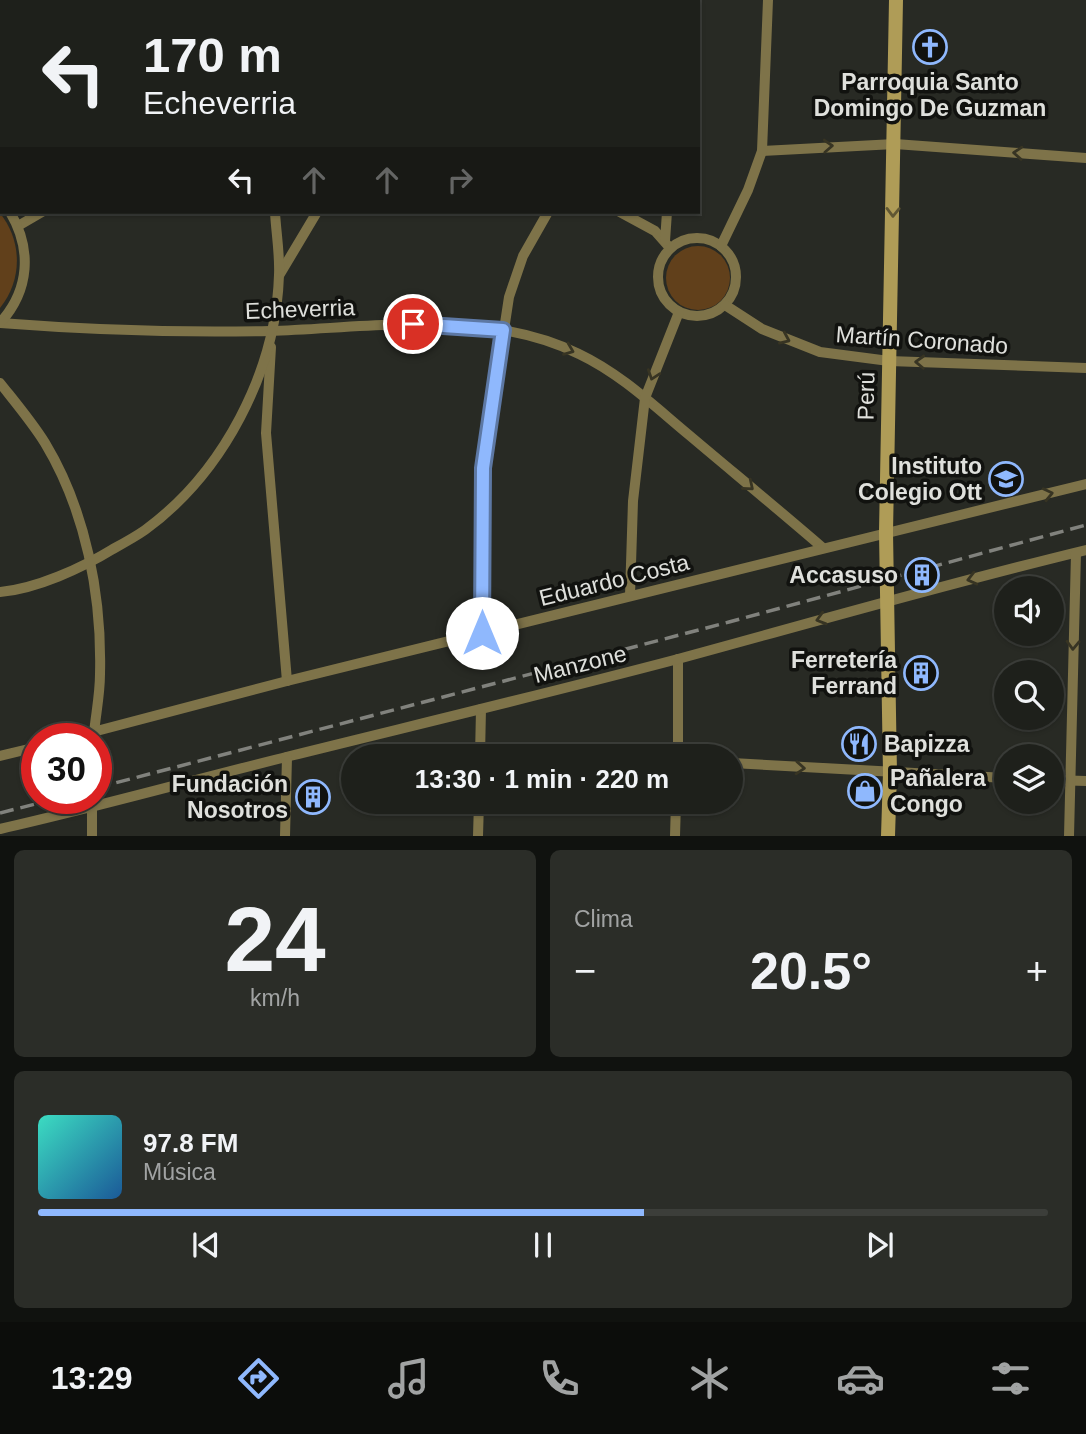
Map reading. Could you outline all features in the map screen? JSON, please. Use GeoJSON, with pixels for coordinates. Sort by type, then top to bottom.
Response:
{"type":"FeatureCollection","features":[{"type":"Feature","properties":{"kind":"street"},"geometry":{"type":"LineString","coordinates":[[721,246],[748,190],[762,151],[768,0]]}},
{"type":"Feature","properties":{"kind":"street","name":"Perú"},"geometry":{"type":"LineString","coordinates":[[888,835],[890,773],[886,532],[896,0]]}},
{"type":"Feature","properties":{"kind":"street"},"geometry":{"type":"LineString","coordinates":[[762,151],[895,144],[1086,158]]}},
{"type":"Feature","properties":{"kind":"street"},"geometry":{"type":"LineString","coordinates":[[0,323],[11,311],[24,281],[26,262],[24,244],[11,214]]}},
{"type":"Feature","properties":{"kind":"street"},"geometry":{"type":"LineString","coordinates":[[18,226],[38,214]]}},
{"type":"Feature","properties":{"kind":"street"},"geometry":{"type":"LineString","coordinates":[[275,214],[279,275],[272,331],[266,433],[287,681]]}},
{"type":"Feature","properties":{"kind":"street"},"geometry":{"type":"LineString","coordinates":[[279,275],[316,214]]}},
{"type":"Feature","properties":{"kind":"street"},"geometry":{"type":"LineString","coordinates":[[482,633],[483,468],[503,330],[509,297],[523,256],[547,214]]}},
{"type":"Feature","properties":{"kind":"street"},"geometry":{"type":"LineString","coordinates":[[624,214],[654,231],[668,244]]}},
{"type":"Feature","properties":{"kind":"street"},"geometry":{"type":"LineString","coordinates":[[667,214],[668,244],[658,272],[659,284],[670,305],[691,316],[703,316],[725,305],[733,294],[736,281],[730,256],[721,246],[696,238],[668,244]]}},
{"type":"Feature","properties":{"kind":"street","name":"Martín Coronado"},"geometry":{"type":"LineString","coordinates":[[725,305],[762,329],[820,352],[889,360],[1086,368]]}},
{"type":"Feature","properties":{"kind":"street"},"geometry":{"type":"LineString","coordinates":[[631,596],[632,501],[645,398],[679,312]]}},
{"type":"Feature","properties":{"kind":"street","name":"Echeverria"},"geometry":{"type":"LineString","coordinates":[[0,323],[163,332],[272,331],[413,324],[503,330],[537,337],[578,353],[625,380],[823,548]]}},
{"type":"Feature","properties":{"kind":"street"},"geometry":{"type":"LineString","coordinates":[[0,592],[15,591],[90,563],[145,530],[190,489],[226,442],[249,399],[272,331]]}},
{"type":"Feature","properties":{"kind":"street"},"geometry":{"type":"LineString","coordinates":[[0,383],[45,443],[72,501],[90,563],[100,642],[95,723]]}},
{"type":"Feature","properties":{"kind":"street","name":"Eduardo Costa"},"geometry":{"type":"LineString","coordinates":[[112,728],[287,681],[1086,484]]}},
{"type":"Feature","properties":{"kind":"street"},"geometry":{"type":"LineString","coordinates":[[1069,835],[1069,780],[1081,551]]}},
{"type":"Feature","properties":{"kind":"street","name":"Manzone"},"geometry":{"type":"LineString","coordinates":[[112,803],[678,659],[887,600],[1081,551]]}},
{"type":"Feature","properties":{"kind":"street"},"geometry":{"type":"LineString","coordinates":[[678,659],[678,744]]}},
{"type":"Feature","properties":{"kind":"street"},"geometry":{"type":"LineString","coordinates":[[480,744],[481,709]]}},
{"type":"Feature","properties":{"kind":"street"},"geometry":{"type":"LineString","coordinates":[[0,756],[21,751]]}},
{"type":"Feature","properties":{"kind":"street"},"geometry":{"type":"LineString","coordinates":[[285,835],[287,757]]}},
{"type":"Feature","properties":{"kind":"street"},"geometry":{"type":"LineString","coordinates":[[743,765],[994,777]]}},
{"type":"Feature","properties":{"kind":"street"},"geometry":{"type":"LineString","coordinates":[[1064,780],[1086,781]]}},
{"type":"Feature","properties":{"kind":"street","name":"Manzone"},"geometry":{"type":"LineString","coordinates":[[0,829],[66,814]]}},
{"type":"Feature","properties":{"kind":"street"},"geometry":{"type":"LineString","coordinates":[[92,814],[92,835]]}},
{"type":"Feature","properties":{"kind":"street"},"geometry":{"type":"LineString","coordinates":[[478,835],[479,814]]}},
{"type":"Feature","properties":{"kind":"street"},"geometry":{"type":"LineString","coordinates":[[675,835],[676,814]]}},
{"type":"Feature","properties":{"kind":"shaded area"},"geometry":{"type":"Polygon","coordinates":[[[1,214],[13,236],[17,260],[13,285],[0,308],[1,214]]]}},
{"type":"Feature","properties":{"kind":"shaded area"},"geometry":{"type":"Polygon","coordinates":[[[698,246],[716,252],[724,260],[730,278],[724,296],[716,304],[698,310],[680,304],[672,296],[666,278],[672,260],[680,252],[698,246]]]}},
{"type":"Feature","properties":{"kind":"railway"},"geometry":{"type":"LineString","coordinates":[[112,784],[1086,525]]}},
{"type":"Feature","properties":{"kind":"railway"},"geometry":{"type":"LineString","coordinates":[[0,813],[21,808]]}},
{"type":"Feature","properties":{"kind":"place","name":"Parroquia Santo Domingo De Guzman"},"geometry":{"type":"Point","coordinates":[930,47]}},
{"type":"Feature","properties":{"kind":"place","name":"Instituto Colegio Ott"},"geometry":{"type":"Point","coordinates":[1006,479]}},
{"type":"Feature","properties":{"kind":"place","name":"Accasuso"},"geometry":{"type":"Point","coordinates":[922,575]}},
{"type":"Feature","properties":{"kind":"place","name":"Ferretería Ferrand"},"geometry":{"type":"Point","coordinates":[921,673]}},
{"type":"Feature","properties":{"kind":"place","name":"Bapizza"},"geometry":{"type":"Point","coordinates":[859,744]}},
{"type":"Feature","properties":{"kind":"place","name":"Pañalera Congo"},"geometry":{"type":"Point","coordinates":[865,791]}},
{"type":"Feature","properties":{"kind":"place","name":"Fundación Nosotros"},"geometry":{"type":"Point","coordinates":[313,797]}},
{"type":"Feature","properties":{"kind":"route"},"geometry":{"type":"LineString","coordinates":[[413,324],[503,330],[483,468],[482,633]]}}]}
